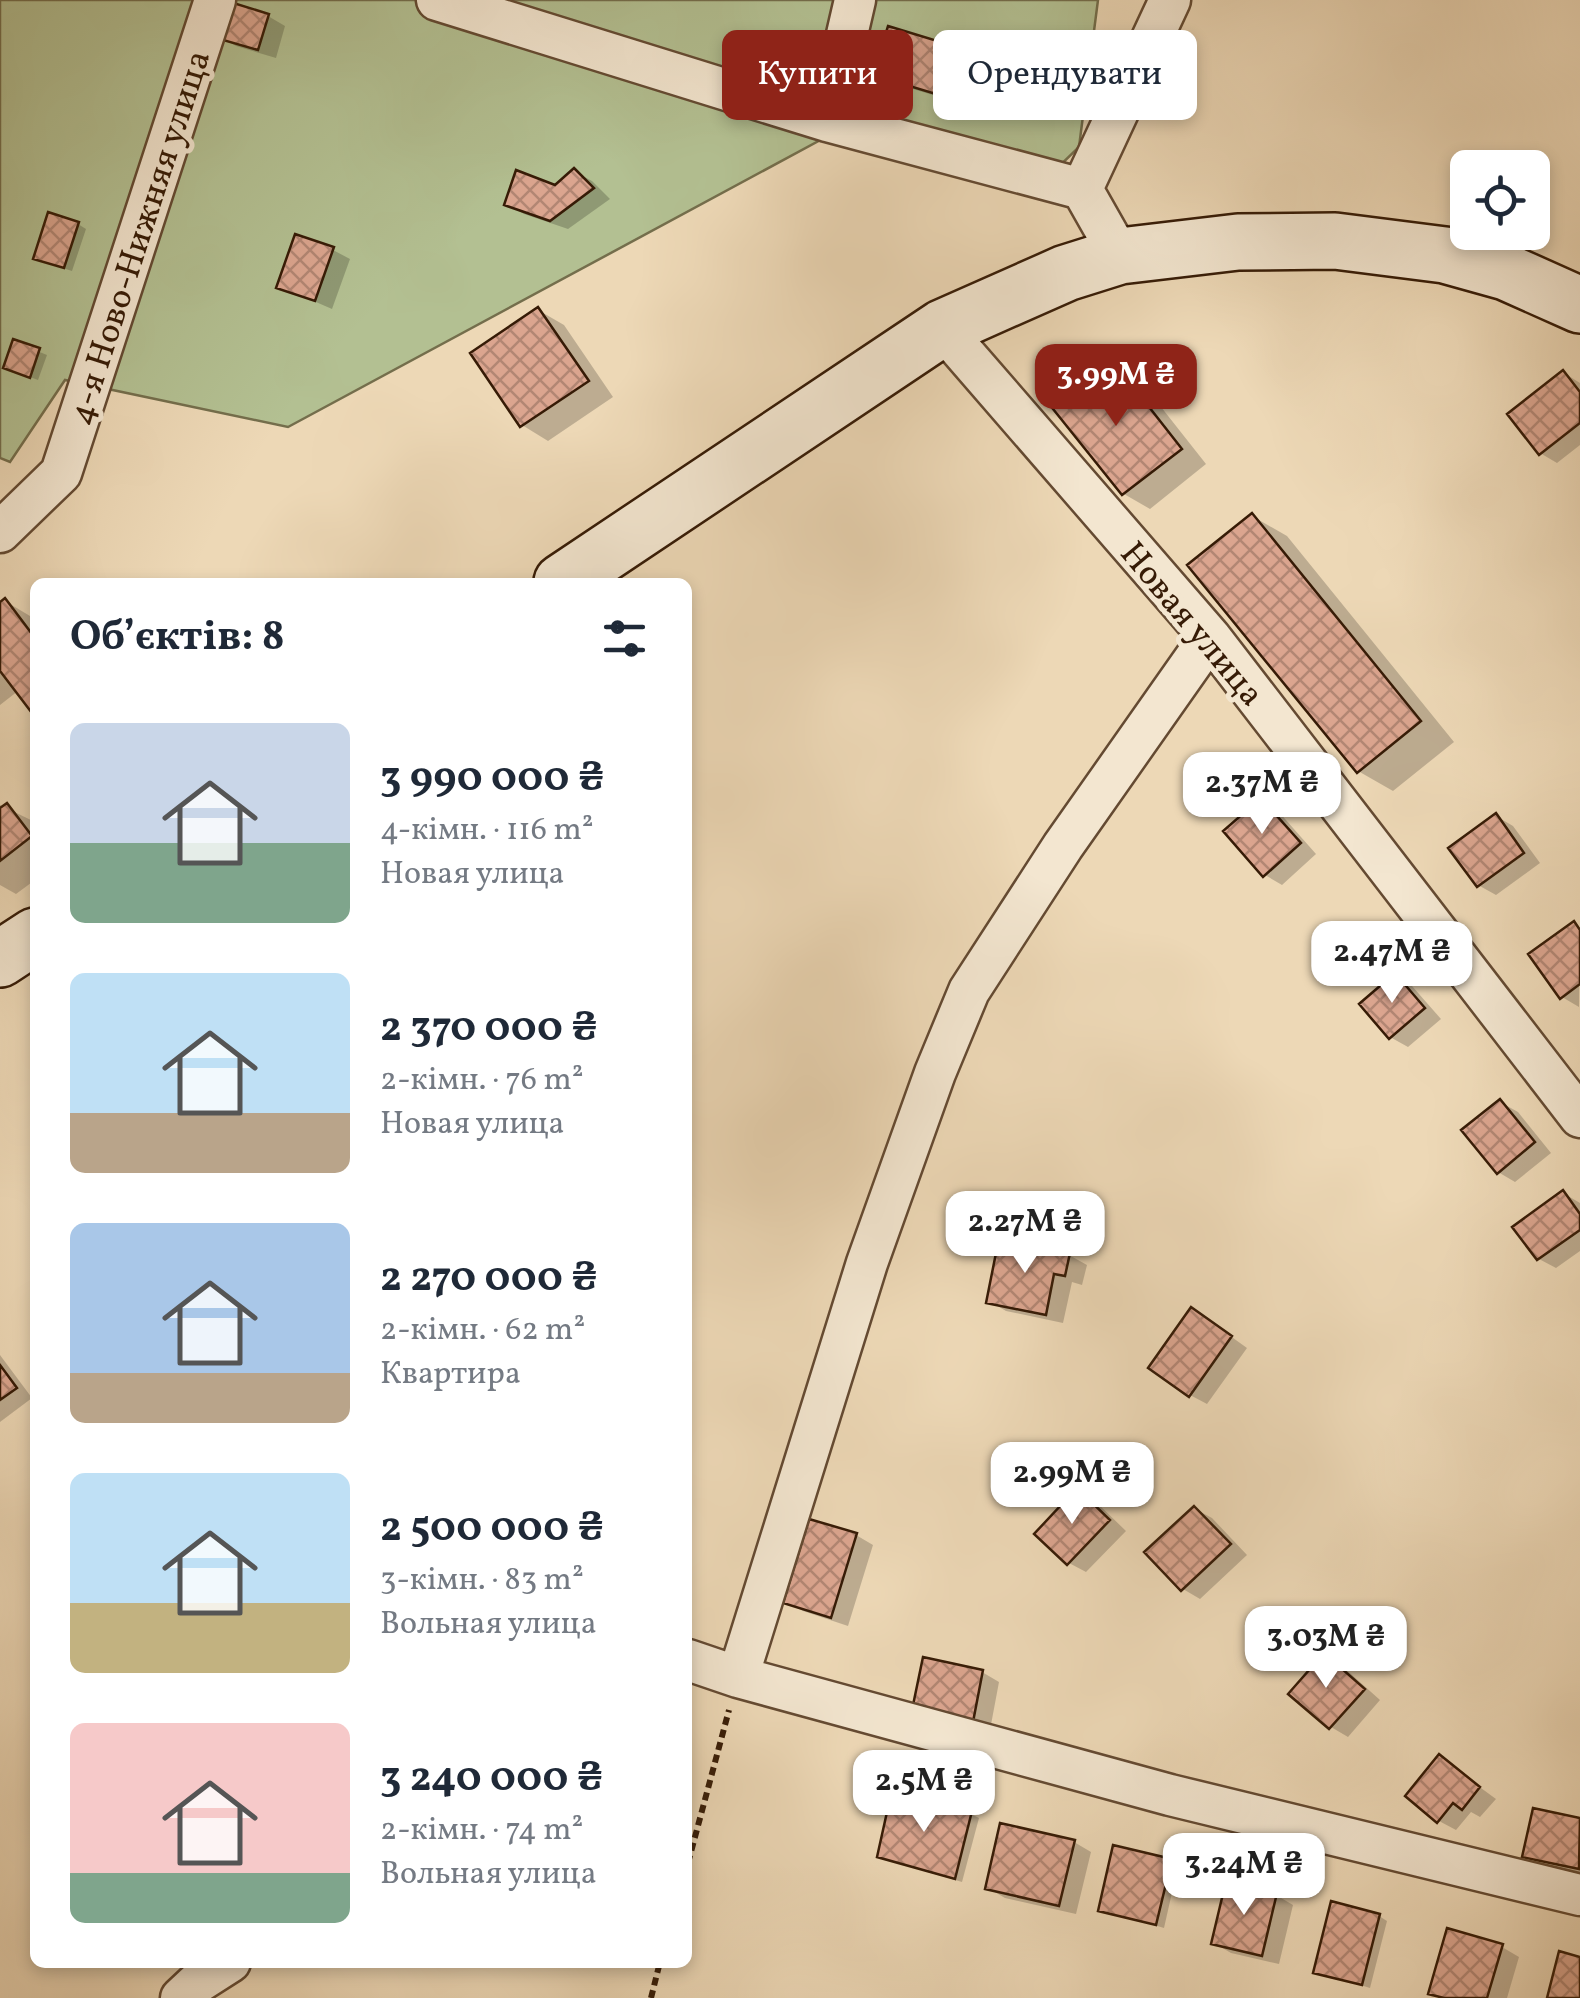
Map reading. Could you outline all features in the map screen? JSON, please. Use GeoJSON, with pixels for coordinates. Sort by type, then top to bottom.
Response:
{"type":"FeatureCollection","features":[{"type":"Feature","properties":{"kind":"main road"},"geometry":{"type":"LineString","coordinates":[[568,578],[942,328],[1066,273],[1120,256],[1238,242],[1335,241],[1445,254],[1506,272],[1580,306]]}},
{"type":"Feature","properties":{"kind":"street","name":"4-я Ново-Нижняя улица"},"geometry":{"type":"LineString","coordinates":[[0,532],[61,473],[215,0]]}},
{"type":"Feature","properties":{"kind":"street"},"geometry":{"type":"LineString","coordinates":[[437,0],[522,13],[722,83]]}},
{"type":"Feature","properties":{"kind":"street"},"geometry":{"type":"LineString","coordinates":[[849,30],[856,0]]}},
{"type":"Feature","properties":{"kind":"street"},"geometry":{"type":"LineString","coordinates":[[1082,189],[1170,0]]}},
{"type":"Feature","properties":{"kind":"street"},"geometry":{"type":"LineString","coordinates":[[827,120],[1082,189],[1120,256]]}},
{"type":"Feature","properties":{"kind":"street","name":"Новая улица"},"geometry":{"type":"LineString","coordinates":[[942,328],[1210,638],[1580,1117]]}},
{"type":"Feature","properties":{"kind":"street"},"geometry":{"type":"LineString","coordinates":[[738,1677],[866,1263],[934,1072],[969,991],[1063,846],[1210,638]]}},
{"type":"Feature","properties":{"kind":"street"},"geometry":{"type":"LineString","coordinates":[[692,1661],[1170,1795],[1580,1895]]}},
{"type":"Feature","properties":{"kind":"street"},"geometry":{"type":"LineString","coordinates":[[181,1998],[221,1968]]}},
{"type":"Feature","properties":{"kind":"path"},"geometry":{"type":"LineString","coordinates":[[692,1848],[738,1677]]}},
{"type":"Feature","properties":{"kind":"path"},"geometry":{"type":"LineString","coordinates":[[651,1998],[658,1968]]}},
{"type":"Feature","properties":{"kind":"green space"},"geometry":{"type":"Polygon","coordinates":[[[0,0],[1098,0],[1094,30],[933,30],[933,120],[1082,120],[1079,147],[1044,181],[839,130],[288,427],[65,380],[10,462],[0,458],[0,0]]]}},
{"type":"Feature","properties":{"kind":"building"},"geometry":{"type":"Polygon","coordinates":[[[227,1],[269,14],[258,50],[216,38],[227,1]]]}},
{"type":"Feature","properties":{"kind":"building"},"geometry":{"type":"Polygon","coordinates":[[[913,34],[933,40],[933,93],[913,87],[913,34]]]}},
{"type":"Feature","properties":{"kind":"building"},"geometry":{"type":"Polygon","coordinates":[[[574,168],[594,188],[550,221],[504,205],[516,170],[555,185],[574,168]]]}},
{"type":"Feature","properties":{"kind":"building"},"geometry":{"type":"Polygon","coordinates":[[[48,212],[79,222],[64,268],[33,259],[48,212]]]}},
{"type":"Feature","properties":{"kind":"building"},"geometry":{"type":"Polygon","coordinates":[[[295,234],[334,247],[315,301],[276,288],[295,234]]]}},
{"type":"Feature","properties":{"kind":"building"},"geometry":{"type":"Polygon","coordinates":[[[538,307],[589,381],[520,427],[470,353],[538,307]]]}},
{"type":"Feature","properties":{"kind":"building"},"geometry":{"type":"Polygon","coordinates":[[[13,339],[40,348],[30,378],[3,368],[13,339]]]}},
{"type":"Feature","properties":{"kind":"building"},"geometry":{"type":"Polygon","coordinates":[[[1093,370],[1107,389],[1124,375],[1182,449],[1122,495],[1049,404],[1093,370]]]}},
{"type":"Feature","properties":{"kind":"building"},"geometry":{"type":"Polygon","coordinates":[[[1563,370],[1580,392],[1580,423],[1539,455],[1507,414],[1563,370]]]}},
{"type":"Feature","properties":{"kind":"building"},"geometry":{"type":"Polygon","coordinates":[[[1252,513],[1421,721],[1357,773],[1187,565],[1252,513]]]}},
{"type":"Feature","properties":{"kind":"building"},"geometry":{"type":"Polygon","coordinates":[[[5,598],[30,631],[30,710],[0,671],[0,602],[5,598]]]}},
{"type":"Feature","properties":{"kind":"building"},"geometry":{"type":"Polygon","coordinates":[[[1261,798],[1301,843],[1263,877],[1223,831],[1261,798]]]}},
{"type":"Feature","properties":{"kind":"building"},"geometry":{"type":"Polygon","coordinates":[[[7,803],[30,838],[0,861],[0,808],[7,803]]]}},
{"type":"Feature","properties":{"kind":"building"},"geometry":{"type":"Polygon","coordinates":[[[1496,813],[1524,853],[1477,887],[1448,848],[1496,813]]]}},
{"type":"Feature","properties":{"kind":"building"},"geometry":{"type":"Polygon","coordinates":[[[1574,921],[1580,930],[1580,984],[1560,999],[1528,954],[1574,921]]]}},
{"type":"Feature","properties":{"kind":"building"},"geometry":{"type":"Polygon","coordinates":[[[1395,973],[1425,1008],[1389,1039],[1359,1004],[1395,973]]]}},
{"type":"Feature","properties":{"kind":"building"},"geometry":{"type":"Polygon","coordinates":[[[1500,1099],[1535,1142],[1497,1174],[1461,1130],[1500,1099]]]}},
{"type":"Feature","properties":{"kind":"building"},"geometry":{"type":"Polygon","coordinates":[[[1563,1190],[1580,1214],[1580,1230],[1537,1260],[1512,1227],[1563,1190]]]}},
{"type":"Feature","properties":{"kind":"building"},"geometry":{"type":"Polygon","coordinates":[[[999,1238],[1070,1253],[1065,1276],[1054,1274],[1046,1315],[986,1303],[999,1238]]]}},
{"type":"Feature","properties":{"kind":"building"},"geometry":{"type":"Polygon","coordinates":[[[1191,1307],[1232,1336],[1189,1397],[1148,1368],[1191,1307]]]}},
{"type":"Feature","properties":{"kind":"building"},"geometry":{"type":"Polygon","coordinates":[[[0,1365],[17,1388],[0,1400],[0,1365]]]}},
{"type":"Feature","properties":{"kind":"building"},"geometry":{"type":"Polygon","coordinates":[[[1077,1488],[1110,1520],[1067,1565],[1034,1534],[1077,1488]]]}},
{"type":"Feature","properties":{"kind":"building"},"geometry":{"type":"Polygon","coordinates":[[[1194,1506],[1231,1544],[1181,1591],[1144,1552],[1194,1506]]]}},
{"type":"Feature","properties":{"kind":"building"},"geometry":{"type":"Polygon","coordinates":[[[809,1519],[857,1533],[831,1618],[783,1603],[809,1519]]]}},
{"type":"Feature","properties":{"kind":"building"},"geometry":{"type":"Polygon","coordinates":[[[1324,1653],[1365,1689],[1329,1729],[1288,1694],[1324,1653]]]}},
{"type":"Feature","properties":{"kind":"building"},"geometry":{"type":"Polygon","coordinates":[[[923,1657],[983,1670],[973,1722],[912,1710],[923,1657]]]}},
{"type":"Feature","properties":{"kind":"building"},"geometry":{"type":"Polygon","coordinates":[[[1439,1754],[1480,1787],[1462,1810],[1453,1803],[1437,1823],[1405,1796],[1439,1754]]]}},
{"type":"Feature","properties":{"kind":"building"},"geometry":{"type":"Polygon","coordinates":[[[891,1794],[972,1811],[955,1879],[877,1857],[891,1794]]]}},
{"type":"Feature","properties":{"kind":"building"},"geometry":{"type":"Polygon","coordinates":[[[1533,1808],[1580,1818],[1579,1869],[1522,1857],[1533,1808]]]}},
{"type":"Feature","properties":{"kind":"building"},"geometry":{"type":"Polygon","coordinates":[[[1000,1823],[1075,1840],[1059,1906],[985,1889],[1000,1823]]]}},
{"type":"Feature","properties":{"kind":"building"},"geometry":{"type":"Polygon","coordinates":[[[1113,1845],[1172,1859],[1156,1925],[1098,1911],[1113,1845]]]}},
{"type":"Feature","properties":{"kind":"building"},"geometry":{"type":"Polygon","coordinates":[[[1226,1881],[1277,1893],[1262,1956],[1211,1944],[1226,1881]]]}},
{"type":"Feature","properties":{"kind":"building"},"geometry":{"type":"Polygon","coordinates":[[[1331,1901],[1380,1914],[1362,1985],[1313,1973],[1331,1901]]]}},
{"type":"Feature","properties":{"kind":"building"},"geometry":{"type":"Polygon","coordinates":[[[1447,1928],[1503,1944],[1487,1998],[1428,1994],[1447,1928]]]}},
{"type":"Feature","properties":{"kind":"building"},"geometry":{"type":"Polygon","coordinates":[[[1559,1951],[1580,1957],[1580,1998],[1547,1998],[1559,1951]]]}}]}
